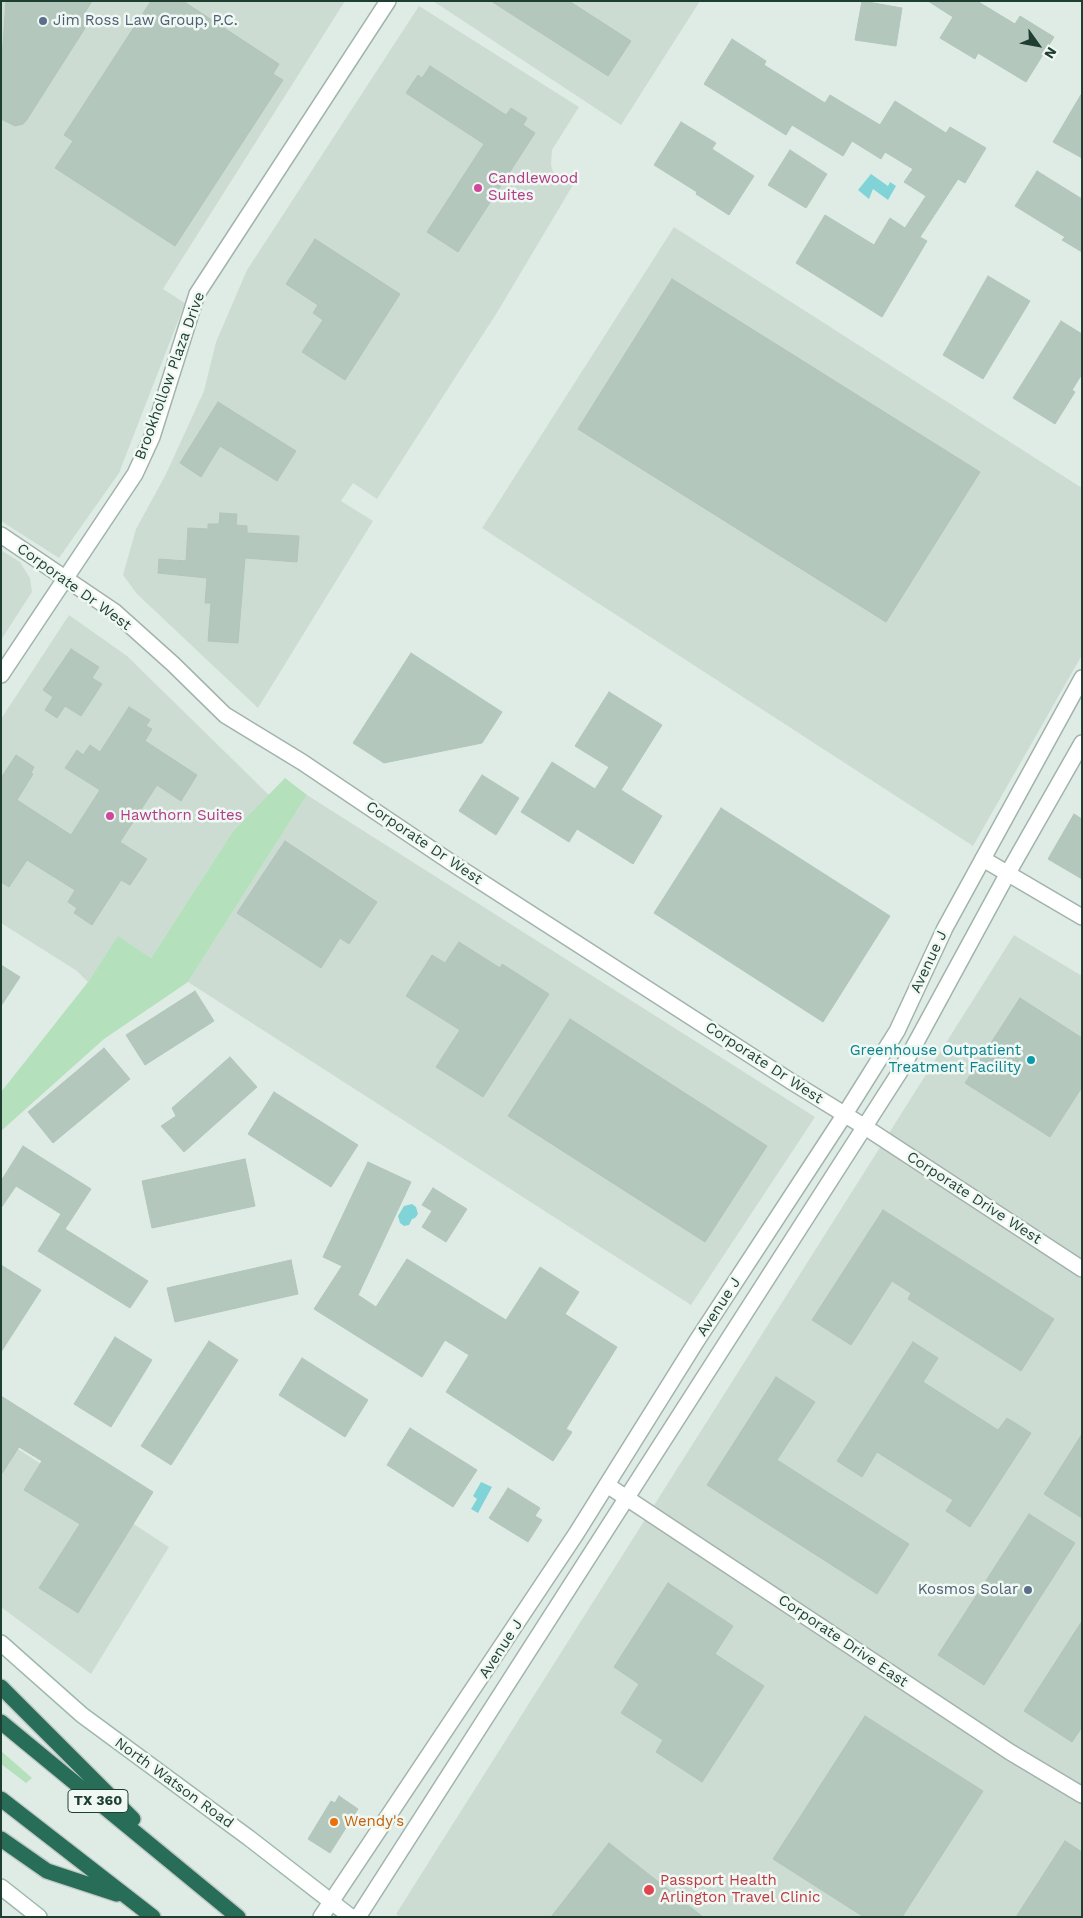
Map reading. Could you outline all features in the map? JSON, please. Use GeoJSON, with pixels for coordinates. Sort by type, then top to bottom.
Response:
{"type":"FeatureCollection","features":[{"type":"Feature","properties":{"kind":"highway"},"geometry":{"type":"LineString","coordinates":[[1,1687],[194,1880]]}},
{"type":"Feature","properties":{"kind":"highway","name":"TX 360"},"geometry":{"type":"LineString","coordinates":[[1,1722],[238,1917]]}},
{"type":"Feature","properties":{"kind":"highway"},"geometry":{"type":"LineString","coordinates":[[1,1799],[153,1917]]}},
{"type":"Feature","properties":{"kind":"highway"},"geometry":{"type":"LineString","coordinates":[[1,1838],[47,1871],[128,1897]]}},
{"type":"Feature","properties":{"kind":"street","name":"Brookhollow Plaza Drive"},"geometry":{"type":"LineString","coordinates":[[1,676],[135,474],[152,437],[197,294],[388,1]]}},
{"type":"Feature","properties":{"kind":"street","name":"Corporate Dr West"},"geometry":{"type":"LineString","coordinates":[[1,535],[66,577],[115,612],[173,664],[225,716],[302,762],[455,865],[865,1126]]}},
{"type":"Feature","properties":{"kind":"street","name":"Avenue J"},"geometry":{"type":"LineString","coordinates":[[321,1917],[607,1485],[696,1342],[897,1031],[945,928],[1082,678]]}},
{"type":"Feature","properties":{"kind":"street","name":"Avenue J"},"geometry":{"type":"LineString","coordinates":[[358,1917],[901,1070],[1008,873],[1082,743]]}},
{"type":"Feature","properties":{"kind":"street"},"geometry":{"type":"LineString","coordinates":[[983,859],[1082,917]]}},
{"type":"Feature","properties":{"kind":"street","name":"Corporate Drive West"},"geometry":{"type":"LineString","coordinates":[[865,1126],[1082,1269]]}},
{"type":"Feature","properties":{"kind":"street","name":"Corporate Drive East"},"geometry":{"type":"LineString","coordinates":[[607,1485],[1010,1752],[1082,1795]]}},
{"type":"Feature","properties":{"kind":"street","name":"North Watson Road"},"geometry":{"type":"LineString","coordinates":[[1,1642],[82,1715],[249,1838],[351,1917]]}},
{"type":"Feature","properties":{"kind":"street"},"geometry":{"type":"LineString","coordinates":[[471,1693],[492,1707]]}},
{"type":"Feature","properties":{"kind":"street"},"geometry":{"type":"LineString","coordinates":[[1,1887],[38,1917]]}},
{"type":"Feature","properties":{"kind":"shaded area"},"geometry":{"type":"Polygon","coordinates":[[[1,1],[345,1],[163,289],[185,303],[119,473],[59,558],[1,521],[1,1]]]}},
{"type":"Feature","properties":{"kind":"shaded area"},"geometry":{"type":"Polygon","coordinates":[[[433,1],[700,1],[621,125],[433,1]]]}},
{"type":"Feature","properties":{"kind":"shaded area"},"geometry":{"type":"Polygon","coordinates":[[[419,6],[579,107],[552,150],[551,165],[553,172],[573,185],[498,311],[377,499],[353,483],[341,501],[373,521],[258,708],[137,594],[123,575],[136,529],[166,474],[204,391],[216,342],[247,270],[419,6]]]}},
{"type":"Feature","properties":{"kind":"shaded area"},"geometry":{"type":"Polygon","coordinates":[[[674,227],[1082,488],[1082,655],[973,846],[482,528],[674,227]]]}},
{"type":"Feature","properties":{"kind":"shaded area"},"geometry":{"type":"Polygon","coordinates":[[[1,550],[20,562],[30,578],[32,592],[1,640],[1,550]]]}},
{"type":"Feature","properties":{"kind":"shaded area"},"geometry":{"type":"Polygon","coordinates":[[[69,615],[127,656],[269,795],[233,831],[151,958],[118,937],[88,982],[77,971],[1,923],[1,719],[69,615]]]}},
{"type":"Feature","properties":{"kind":"shaded area"},"geometry":{"type":"Polygon","coordinates":[[[307,795],[815,1117],[691,1305],[188,982],[307,795]]]}},
{"type":"Feature","properties":{"kind":"shaded area"},"geometry":{"type":"Polygon","coordinates":[[[1014,935],[1082,976],[1082,1917],[400,1917],[396,1914],[1014,935]]]}},
{"type":"Feature","properties":{"kind":"shaded area"},"geometry":{"type":"Polygon","coordinates":[[[1,1438],[169,1547],[91,1674],[1,1607],[1,1438]]]}},
{"type":"Feature","properties":{"kind":"green space"},"geometry":{"type":"Polygon","coordinates":[[[285,778],[307,795],[188,982],[104,1039],[1,1131],[1,1092],[88,982],[118,936],[151,958],[233,831],[285,778]]]}},
{"type":"Feature","properties":{"kind":"green space"},"geometry":{"type":"Polygon","coordinates":[[[1,1751],[32,1778],[26,1783],[1,1764],[1,1751]]]}},
{"type":"Feature","properties":{"kind":"water"},"geometry":{"type":"Polygon","coordinates":[[[871,174],[888,186],[890,182],[896,186],[888,200],[873,189],[869,199],[858,190],[871,174]]]}},
{"type":"Feature","properties":{"kind":"water"},"geometry":{"type":"Polygon","coordinates":[[[412,1204],[416,1207],[418,1214],[409,1225],[404,1226],[400,1223],[398,1216],[404,1206],[412,1204]]]}},
{"type":"Feature","properties":{"kind":"water"},"geometry":{"type":"Polygon","coordinates":[[[481,1482],[492,1487],[478,1513],[471,1509],[477,1499],[473,1496],[481,1482]]]}},
{"type":"Feature","properties":{"kind":"building"},"geometry":{"type":"Polygon","coordinates":[[[6,1],[92,1],[84,14],[89,18],[85,24],[87,25],[26,121],[15,126],[1,119],[1,73],[6,1]]]}},
{"type":"Feature","properties":{"kind":"building"},"geometry":{"type":"Polygon","coordinates":[[[151,1],[183,1],[279,64],[273,74],[283,80],[175,246],[55,168],[73,141],[64,135],[151,1]]]}},
{"type":"Feature","properties":{"kind":"building"},"geometry":{"type":"Polygon","coordinates":[[[491,1],[569,1],[631,41],[608,76],[491,1]]]}},
{"type":"Feature","properties":{"kind":"building"},"geometry":{"type":"Polygon","coordinates":[[[862,1],[902,8],[896,46],[855,40],[862,1]]]}},
{"type":"Feature","properties":{"kind":"building"},"geometry":{"type":"Polygon","coordinates":[[[928,1],[977,1],[1015,24],[1020,16],[1054,37],[1026,82],[978,53],[975,59],[940,38],[953,17],[928,1]]]}},
{"type":"Feature","properties":{"kind":"building"},"geometry":{"type":"Polygon","coordinates":[[[732,39],[766,61],[764,65],[825,103],[830,95],[880,125],[895,101],[946,133],[950,127],[986,148],[965,183],[958,179],[920,237],[927,241],[882,317],[796,263],[825,215],[874,245],[890,218],[905,228],[926,196],[904,182],[913,169],[885,152],[881,159],[852,141],[843,156],[792,125],[786,135],[704,84],[732,39]]]}},
{"type":"Feature","properties":{"kind":"building","name":"Candlewood Suites"},"geometry":{"type":"Polygon","coordinates":[[[430,66],[506,115],[511,108],[527,118],[523,125],[535,133],[458,252],[427,232],[484,144],[406,93],[418,75],[422,78],[430,66]]]}},
{"type":"Feature","properties":{"kind":"building"},"geometry":{"type":"Polygon","coordinates":[[[1082,93],[1082,158],[1053,142],[1082,93]]]}},
{"type":"Feature","properties":{"kind":"building"},"geometry":{"type":"Polygon","coordinates":[[[681,122],[716,143],[712,149],[754,176],[729,215],[654,165],[681,122]]]}},
{"type":"Feature","properties":{"kind":"building"},"geometry":{"type":"Polygon","coordinates":[[[790,150],[827,174],[806,208],[768,185],[790,150]]]}},
{"type":"Feature","properties":{"kind":"building"},"geometry":{"type":"Polygon","coordinates":[[[1037,171],[1082,199],[1082,252],[1062,240],[1065,237],[1015,206],[1037,171]]]}},
{"type":"Feature","properties":{"kind":"building"},"geometry":{"type":"Polygon","coordinates":[[[315,239],[400,294],[345,380],[302,352],[323,320],[313,313],[318,305],[286,284],[315,239]]]}},
{"type":"Feature","properties":{"kind":"building"},"geometry":{"type":"Polygon","coordinates":[[[988,276],[1030,301],[983,379],[943,355],[988,276]]]}},
{"type":"Feature","properties":{"kind":"building"},"geometry":{"type":"Polygon","coordinates":[[[672,279],[980,472],[886,622],[578,429],[672,279]]]}},
{"type":"Feature","properties":{"kind":"building"},"geometry":{"type":"Polygon","coordinates":[[[1061,321],[1082,334],[1082,374],[1072,390],[1075,392],[1055,424],[1013,398],[1061,321]]]}},
{"type":"Feature","properties":{"kind":"building"},"geometry":{"type":"Polygon","coordinates":[[[218,402],[296,451],[277,481],[220,446],[201,477],[180,463],[218,402]]]}},
{"type":"Feature","properties":{"kind":"building"},"geometry":{"type":"Polygon","coordinates":[[[220,513],[237,514],[236,525],[247,526],[247,533],[299,536],[297,562],[245,558],[238,643],[208,641],[211,603],[205,603],[207,578],[158,573],[159,559],[186,561],[188,528],[208,529],[208,524],[219,524],[220,513]]]}},
{"type":"Feature","properties":{"kind":"building"},"geometry":{"type":"Polygon","coordinates":[[[71,649],[99,667],[92,678],[102,684],[81,716],[65,706],[57,718],[45,710],[53,697],[43,690],[71,649]]]}},
{"type":"Feature","properties":{"kind":"building"},"geometry":{"type":"Polygon","coordinates":[[[411,653],[502,712],[482,743],[384,763],[353,743],[411,653]]]}},
{"type":"Feature","properties":{"kind":"building"},"geometry":{"type":"Polygon","coordinates":[[[609,692],[662,725],[621,790],[662,816],[633,864],[577,829],[569,842],[521,812],[552,762],[595,789],[609,767],[575,746],[609,692]]]}},
{"type":"Feature","properties":{"kind":"building","name":"Hawthorn Suites"},"geometry":{"type":"Polygon","coordinates":[[[129,707],[150,720],[146,726],[152,729],[145,741],[197,775],[181,801],[157,785],[120,842],[147,859],[130,885],[121,880],[92,925],[74,913],[77,908],[68,902],[75,890],[27,860],[9,887],[1,882],[1,778],[16,755],[34,767],[31,773],[33,774],[17,800],[71,835],[100,790],[65,768],[77,750],[83,755],[90,745],[100,752],[129,707]]]}},
{"type":"Feature","properties":{"kind":"building"},"geometry":{"type":"Polygon","coordinates":[[[482,775],[519,798],[496,835],[459,811],[482,775]]]}},
{"type":"Feature","properties":{"kind":"building"},"geometry":{"type":"Polygon","coordinates":[[[721,808],[890,916],[823,1022],[654,913],[721,808]]]}},
{"type":"Feature","properties":{"kind":"building"},"geometry":{"type":"Polygon","coordinates":[[[1074,814],[1082,819],[1082,879],[1048,859],[1074,814]]]}},
{"type":"Feature","properties":{"kind":"building"},"geometry":{"type":"Polygon","coordinates":[[[285,841],[377,902],[349,944],[340,938],[321,968],[237,913],[285,841]]]}},
{"type":"Feature","properties":{"kind":"building"},"geometry":{"type":"Polygon","coordinates":[[[459,942],[500,968],[502,964],[549,994],[483,1097],[436,1067],[460,1030],[406,996],[432,955],[445,963],[459,942]]]}},
{"type":"Feature","properties":{"kind":"building"},"geometry":{"type":"Polygon","coordinates":[[[1,965],[20,977],[1,1006],[1,965]]]}},
{"type":"Feature","properties":{"kind":"building"},"geometry":{"type":"Polygon","coordinates":[[[195,991],[214,1021],[145,1065],[126,1035],[195,991]]]}},
{"type":"Feature","properties":{"kind":"building","name":"Greenhouse Outpatient Treatment Facility"},"geometry":{"type":"Polygon","coordinates":[[[1020,998],[1082,1038],[1082,1087],[1050,1137],[965,1083],[1020,998]]]}},
{"type":"Feature","properties":{"kind":"building"},"geometry":{"type":"Polygon","coordinates":[[[570,1019],[767,1146],[705,1242],[508,1116],[570,1019]]]}},
{"type":"Feature","properties":{"kind":"building"},"geometry":{"type":"Polygon","coordinates":[[[104,1048],[130,1079],[53,1143],[28,1112],[104,1048]]]}},
{"type":"Feature","properties":{"kind":"building"},"geometry":{"type":"Polygon","coordinates":[[[230,1057],[257,1087],[184,1152],[161,1126],[176,1116],[172,1108],[230,1057]]]}},
{"type":"Feature","properties":{"kind":"building"},"geometry":{"type":"Polygon","coordinates":[[[274,1092],[358,1145],[331,1187],[248,1134],[274,1092]]]}},
{"type":"Feature","properties":{"kind":"building"},"geometry":{"type":"Polygon","coordinates":[[[23,1146],[91,1189],[65,1229],[148,1281],[130,1308],[38,1251],[61,1214],[16,1186],[1,1208],[1,1181],[23,1146]]]}},
{"type":"Feature","properties":{"kind":"building"},"geometry":{"type":"Polygon","coordinates":[[[245,1159],[255,1206],[152,1228],[142,1181],[245,1159]]]}},
{"type":"Feature","properties":{"kind":"building"},"geometry":{"type":"Polygon","coordinates":[[[368,1162],[411,1182],[358,1295],[376,1307],[407,1259],[506,1320],[540,1267],[579,1292],[565,1314],[617,1347],[566,1429],[572,1432],[553,1461],[446,1392],[469,1355],[445,1340],[422,1377],[314,1309],[342,1266],[323,1257],[368,1162]]]}},
{"type":"Feature","properties":{"kind":"building"},"geometry":{"type":"Polygon","coordinates":[[[433,1188],[467,1209],[446,1242],[422,1227],[432,1211],[422,1205],[433,1188]]]}},
{"type":"Feature","properties":{"kind":"building"},"geometry":{"type":"Polygon","coordinates":[[[883,1210],[1054,1319],[1021,1371],[908,1299],[911,1293],[892,1281],[851,1345],[812,1320],[883,1210]]]}},
{"type":"Feature","properties":{"kind":"building"},"geometry":{"type":"Polygon","coordinates":[[[291,1260],[298,1294],[175,1322],[167,1288],[291,1260]]]}},
{"type":"Feature","properties":{"kind":"building"},"geometry":{"type":"Polygon","coordinates":[[[1,1265],[41,1290],[1,1352],[1,1265]]]}},
{"type":"Feature","properties":{"kind":"building"},"geometry":{"type":"Polygon","coordinates":[[[115,1337],[152,1360],[111,1427],[74,1404],[115,1337]]]}},
{"type":"Feature","properties":{"kind":"building"},"geometry":{"type":"Polygon","coordinates":[[[209,1341],[238,1360],[171,1465],[141,1446],[209,1341]]]}},
{"type":"Feature","properties":{"kind":"building"},"geometry":{"type":"Polygon","coordinates":[[[913,1342],[938,1358],[923,1382],[998,1430],[1007,1418],[1031,1433],[970,1527],[946,1511],[953,1500],[877,1452],[862,1477],[837,1461],[913,1342]]]}},
{"type":"Feature","properties":{"kind":"building"},"geometry":{"type":"Polygon","coordinates":[[[302,1358],[368,1400],[345,1437],[279,1395],[302,1358]]]}},
{"type":"Feature","properties":{"kind":"building"},"geometry":{"type":"Polygon","coordinates":[[[776,1377],[815,1402],[777,1460],[909,1544],[877,1594],[707,1485],[776,1377]]]}},
{"type":"Feature","properties":{"kind":"building"},"geometry":{"type":"Polygon","coordinates":[[[1,1396],[153,1492],[78,1613],[39,1588],[80,1524],[24,1490],[42,1461],[19,1447],[1,1475],[1,1396]]]}},
{"type":"Feature","properties":{"kind":"building"},"geometry":{"type":"Polygon","coordinates":[[[410,1428],[477,1470],[453,1507],[387,1465],[410,1428]]]}},
{"type":"Feature","properties":{"kind":"building"},"geometry":{"type":"Polygon","coordinates":[[[1082,1434],[1082,1518],[1044,1494],[1082,1434]]]}},
{"type":"Feature","properties":{"kind":"building"},"geometry":{"type":"Polygon","coordinates":[[[508,1488],[540,1508],[535,1516],[542,1520],[528,1542],[489,1518],[508,1488]]]}},
{"type":"Feature","properties":{"kind":"building"},"geometry":{"type":"Polygon","coordinates":[[[1029,1514],[1075,1543],[984,1685],[938,1655],[1029,1514]]]}},
{"type":"Feature","properties":{"kind":"building"},"geometry":{"type":"Polygon","coordinates":[[[668,1583],[733,1626],[715,1654],[764,1686],[702,1782],[656,1752],[663,1740],[621,1713],[639,1684],[614,1667],[668,1583]]]}},
{"type":"Feature","properties":{"kind":"building"},"geometry":{"type":"Polygon","coordinates":[[[1082,1621],[1082,1727],[1072,1742],[1024,1711],[1082,1621]]]}},
{"type":"Feature","properties":{"kind":"building"},"geometry":{"type":"Polygon","coordinates":[[[865,1716],[983,1791],[902,1917],[864,1917],[773,1859],[865,1716]]]}},
{"type":"Feature","properties":{"kind":"building","name":"Wendy's"},"geometry":{"type":"Polygon","coordinates":[[[339,1796],[358,1809],[330,1853],[308,1839],[331,1801],[335,1803],[339,1796]]]}},
{"type":"Feature","properties":{"kind":"building"},"geometry":{"type":"Polygon","coordinates":[[[1065,1841],[1082,1852],[1082,1917],[1016,1917],[1065,1841]]]}},
{"type":"Feature","properties":{"kind":"building"},"geometry":{"type":"Polygon","coordinates":[[[609,1843],[703,1917],[551,1917],[609,1843]]]}},
{"type":"Feature","properties":{"kind":"place","name":"Jim Ross Law Group, P.C."},"geometry":{"type":"Point","coordinates":[43,21]}},
{"type":"Feature","properties":{"kind":"place","name":"Candlewood Suites"},"geometry":{"type":"Point","coordinates":[478,188]}},
{"type":"Feature","properties":{"kind":"place","name":"Hawthorn Suites"},"geometry":{"type":"Point","coordinates":[110,816]}},
{"type":"Feature","properties":{"kind":"place","name":"Greenhouse Outpatient Treatment Facility"},"geometry":{"type":"Point","coordinates":[1031,1060]}},
{"type":"Feature","properties":{"kind":"place","name":"Kosmos Solar"},"geometry":{"type":"Point","coordinates":[1028,1590]}},
{"type":"Feature","properties":{"kind":"place","name":"Wendy's"},"geometry":{"type":"Point","coordinates":[334,1822]}},
{"type":"Feature","properties":{"kind":"place","name":"Passport Health Arlington Travel Clinic"},"geometry":{"type":"Point","coordinates":[649,1890]}}]}
